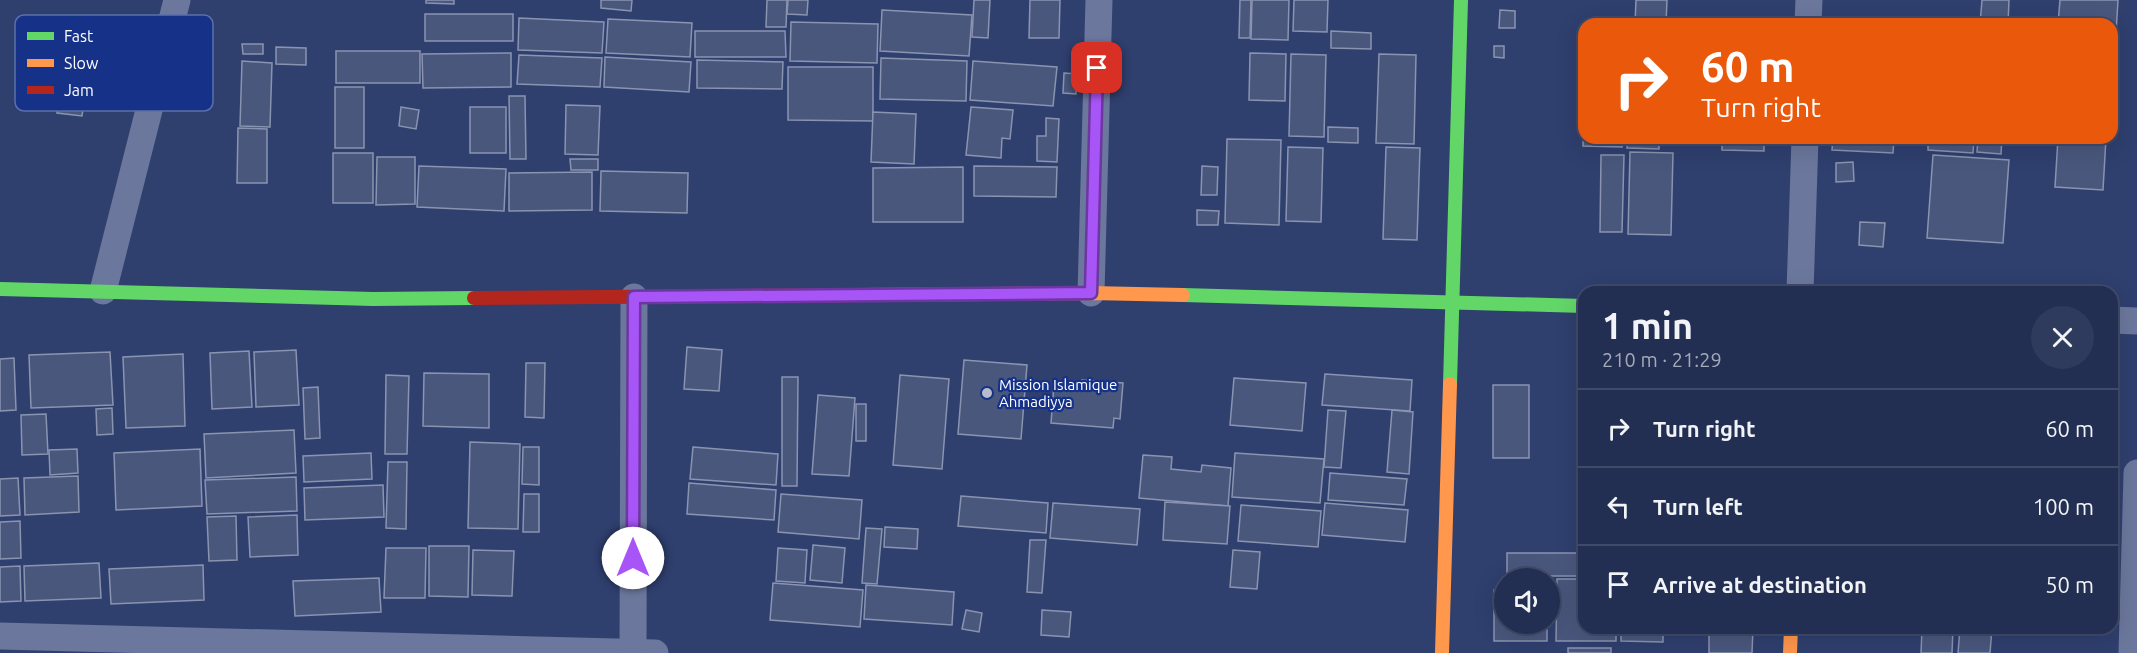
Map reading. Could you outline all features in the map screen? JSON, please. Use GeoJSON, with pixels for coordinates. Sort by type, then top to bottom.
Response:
{"type":"FeatureCollection","features":[{"type":"Feature","properties":{"kind":"street"},"geometry":{"type":"LineString","coordinates":[[173,15],[177,0]]}},
{"type":"Feature","properties":{"kind":"street"},"geometry":{"type":"LineString","coordinates":[[1091,293],[1099,0]]}},
{"type":"Feature","properties":{"kind":"street"},"geometry":{"type":"LineString","coordinates":[[1443,653],[1461,0]]}},
{"type":"Feature","properties":{"kind":"street"},"geometry":{"type":"LineString","coordinates":[[1808,18],[1809,0]]}},
{"type":"Feature","properties":{"kind":"street"},"geometry":{"type":"LineString","coordinates":[[103,291],[149,111]]}},
{"type":"Feature","properties":{"kind":"street"},"geometry":{"type":"LineString","coordinates":[[1800,286],[1805,144]]}},
{"type":"Feature","properties":{"kind":"street"},"geometry":{"type":"LineString","coordinates":[[0,289],[373,299],[1091,293],[1578,306]]}},
{"type":"Feature","properties":{"kind":"street"},"geometry":{"type":"LineString","coordinates":[[633,653],[634,297]]}},
{"type":"Feature","properties":{"kind":"street"},"geometry":{"type":"LineString","coordinates":[[2118,320],[2137,321]]}},
{"type":"Feature","properties":{"kind":"street"},"geometry":{"type":"LineString","coordinates":[[2132,653],[2137,473]]}},
{"type":"Feature","properties":{"kind":"street"},"geometry":{"type":"LineString","coordinates":[[1790,653],[1791,634]]}},
{"type":"Feature","properties":{"kind":"street"},"geometry":{"type":"LineString","coordinates":[[0,636],[241,647],[655,653]]}},
{"type":"Feature","properties":{"kind":"building"},"geometry":{"type":"Polygon","coordinates":[[[426,0],[454,0],[454,4],[426,3],[426,0]]]}},
{"type":"Feature","properties":{"kind":"building"},"geometry":{"type":"Polygon","coordinates":[[[601,0],[632,0],[631,11],[601,8],[601,0]]]}},
{"type":"Feature","properties":{"kind":"building"},"geometry":{"type":"Polygon","coordinates":[[[767,0],[787,0],[786,27],[766,27],[767,0]]]}},
{"type":"Feature","properties":{"kind":"building"},"geometry":{"type":"Polygon","coordinates":[[[788,0],[808,0],[807,15],[787,14],[788,0]]]}},
{"type":"Feature","properties":{"kind":"building"},"geometry":{"type":"Polygon","coordinates":[[[974,0],[990,0],[988,38],[972,37],[974,0]]]}},
{"type":"Feature","properties":{"kind":"building"},"geometry":{"type":"Polygon","coordinates":[[[1030,0],[1060,0],[1059,38],[1029,38],[1030,0]]]}},
{"type":"Feature","properties":{"kind":"building"},"geometry":{"type":"Polygon","coordinates":[[[1240,0],[1251,0],[1250,38],[1239,38],[1240,0]]]}},
{"type":"Feature","properties":{"kind":"building"},"geometry":{"type":"Polygon","coordinates":[[[1252,0],[1289,0],[1288,40],[1251,39],[1252,0]]]}},
{"type":"Feature","properties":{"kind":"building"},"geometry":{"type":"Polygon","coordinates":[[[1294,0],[1328,0],[1327,32],[1293,31],[1294,0]]]}},
{"type":"Feature","properties":{"kind":"building"},"geometry":{"type":"Polygon","coordinates":[[[1636,0],[1667,0],[1666,18],[1635,18],[1636,0]]]}},
{"type":"Feature","properties":{"kind":"building"},"geometry":{"type":"Polygon","coordinates":[[[1982,0],[2009,0],[2008,18],[1980,18],[1982,0]]]}},
{"type":"Feature","properties":{"kind":"building"},"geometry":{"type":"Polygon","coordinates":[[[2060,0],[2118,0],[2117,18],[2058,18],[2060,0]]]}},
{"type":"Feature","properties":{"kind":"building"},"geometry":{"type":"Polygon","coordinates":[[[882,10],[972,15],[969,56],[880,51],[882,10]]]}},
{"type":"Feature","properties":{"kind":"building"},"geometry":{"type":"Polygon","coordinates":[[[1500,10],[1515,11],[1515,28],[1499,28],[1500,10]]]}},
{"type":"Feature","properties":{"kind":"building"},"geometry":{"type":"Polygon","coordinates":[[[425,14],[513,14],[513,41],[425,41],[425,14]]]}},
{"type":"Feature","properties":{"kind":"building"},"geometry":{"type":"Polygon","coordinates":[[[519,18],[604,22],[602,53],[518,50],[519,18]]]}},
{"type":"Feature","properties":{"kind":"building"},"geometry":{"type":"Polygon","coordinates":[[[608,19],[692,23],[690,57],[606,53],[608,19]]]}},
{"type":"Feature","properties":{"kind":"building"},"geometry":{"type":"Polygon","coordinates":[[[791,22],[878,24],[877,63],[790,61],[791,22]]]}},
{"type":"Feature","properties":{"kind":"building"},"geometry":{"type":"Polygon","coordinates":[[[695,31],[785,31],[786,57],[695,57],[695,31]]]}},
{"type":"Feature","properties":{"kind":"building"},"geometry":{"type":"Polygon","coordinates":[[[1331,31],[1371,33],[1371,49],[1331,48],[1331,31]]]}},
{"type":"Feature","properties":{"kind":"building"},"geometry":{"type":"Polygon","coordinates":[[[242,44],[263,44],[263,54],[243,54],[242,44]]]}},
{"type":"Feature","properties":{"kind":"building"},"geometry":{"type":"Polygon","coordinates":[[[1494,46],[1504,46],[1504,58],[1494,57],[1494,46]]]}},
{"type":"Feature","properties":{"kind":"building"},"geometry":{"type":"Polygon","coordinates":[[[276,47],[306,48],[306,65],[276,64],[276,47]]]}},
{"type":"Feature","properties":{"kind":"building"},"geometry":{"type":"Polygon","coordinates":[[[336,51],[420,51],[420,83],[336,83],[336,51]]]}},
{"type":"Feature","properties":{"kind":"building"},"geometry":{"type":"Polygon","coordinates":[[[511,53],[511,87],[423,88],[422,54],[511,53]]]}},
{"type":"Feature","properties":{"kind":"building"},"geometry":{"type":"Polygon","coordinates":[[[1250,53],[1286,54],[1285,101],[1249,100],[1250,53]]]}},
{"type":"Feature","properties":{"kind":"building"},"geometry":{"type":"Polygon","coordinates":[[[1291,54],[1326,55],[1324,137],[1289,136],[1291,54]]]}},
{"type":"Feature","properties":{"kind":"building"},"geometry":{"type":"Polygon","coordinates":[[[1379,54],[1416,55],[1414,144],[1376,143],[1379,54]]]}},
{"type":"Feature","properties":{"kind":"building"},"geometry":{"type":"Polygon","coordinates":[[[519,55],[602,58],[600,87],[517,84],[519,55]]]}},
{"type":"Feature","properties":{"kind":"building"},"geometry":{"type":"Polygon","coordinates":[[[605,57],[691,62],[689,92],[604,87],[605,57]]]}},
{"type":"Feature","properties":{"kind":"building"},"geometry":{"type":"Polygon","coordinates":[[[881,58],[967,61],[966,101],[880,99],[881,58]]]}},
{"type":"Feature","properties":{"kind":"building"},"geometry":{"type":"Polygon","coordinates":[[[697,60],[783,62],[782,89],[697,88],[697,60]]]}},
{"type":"Feature","properties":{"kind":"building"},"geometry":{"type":"Polygon","coordinates":[[[242,61],[272,63],[270,127],[240,126],[242,61]]]}},
{"type":"Feature","properties":{"kind":"building"},"geometry":{"type":"Polygon","coordinates":[[[973,61],[1057,67],[1053,106],[970,100],[973,61]]]}},
{"type":"Feature","properties":{"kind":"building"},"geometry":{"type":"Polygon","coordinates":[[[788,67],[873,67],[873,121],[788,120],[788,67]]]}},
{"type":"Feature","properties":{"kind":"building"},"geometry":{"type":"Polygon","coordinates":[[[1064,73],[1077,74],[1076,94],[1063,93],[1064,73]]]}},
{"type":"Feature","properties":{"kind":"building"},"geometry":{"type":"Polygon","coordinates":[[[335,87],[364,87],[364,148],[335,148],[335,87]]]}},
{"type":"Feature","properties":{"kind":"building"},"geometry":{"type":"Polygon","coordinates":[[[509,96],[525,96],[526,159],[510,159],[509,96]]]}},
{"type":"Feature","properties":{"kind":"building"},"geometry":{"type":"Polygon","coordinates":[[[566,105],[600,106],[598,155],[565,154],[566,105]]]}},
{"type":"Feature","properties":{"kind":"building"},"geometry":{"type":"Polygon","coordinates":[[[401,107],[419,110],[416,129],[399,126],[401,107]]]}},
{"type":"Feature","properties":{"kind":"building"},"geometry":{"type":"Polygon","coordinates":[[[470,107],[506,107],[506,153],[470,153],[470,107]]]}},
{"type":"Feature","properties":{"kind":"building"},"geometry":{"type":"Polygon","coordinates":[[[971,107],[1013,110],[1010,139],[1002,138],[1001,158],[966,155],[971,107]]]}},
{"type":"Feature","properties":{"kind":"building"},"geometry":{"type":"Polygon","coordinates":[[[57,111],[83,111],[82,116],[57,113],[57,111]]]}},
{"type":"Feature","properties":{"kind":"building"},"geometry":{"type":"Polygon","coordinates":[[[873,112],[916,114],[914,164],[871,162],[873,112]]]}},
{"type":"Feature","properties":{"kind":"building"},"geometry":{"type":"Polygon","coordinates":[[[1046,118],[1059,119],[1057,162],[1037,161],[1037,136],[1046,136],[1046,118]]]}},
{"type":"Feature","properties":{"kind":"building"},"geometry":{"type":"Polygon","coordinates":[[[1328,127],[1358,128],[1358,143],[1328,142],[1328,127]]]}},
{"type":"Feature","properties":{"kind":"building"},"geometry":{"type":"Polygon","coordinates":[[[238,128],[267,129],[267,183],[237,183],[238,128]]]}},
{"type":"Feature","properties":{"kind":"building"},"geometry":{"type":"Polygon","coordinates":[[[1227,139],[1281,140],[1279,225],[1225,223],[1227,139]]]}},
{"type":"Feature","properties":{"kind":"building"},"geometry":{"type":"Polygon","coordinates":[[[1583,144],[1622,144],[1622,147],[1583,146],[1583,144]]]}},
{"type":"Feature","properties":{"kind":"building"},"geometry":{"type":"Polygon","coordinates":[[[1627,144],[1659,144],[1659,149],[1627,148],[1627,144]]]}},
{"type":"Feature","properties":{"kind":"building"},"geometry":{"type":"Polygon","coordinates":[[[1722,144],[1764,144],[1764,151],[1722,150],[1722,144]]]}},
{"type":"Feature","properties":{"kind":"building"},"geometry":{"type":"Polygon","coordinates":[[[1832,144],[1894,144],[1893,153],[1832,150],[1832,144]]]}},
{"type":"Feature","properties":{"kind":"building"},"geometry":{"type":"Polygon","coordinates":[[[1928,144],[1974,144],[1973,153],[1928,150],[1928,144]]]}},
{"type":"Feature","properties":{"kind":"building"},"geometry":{"type":"Polygon","coordinates":[[[1978,144],[2002,144],[2001,154],[1977,152],[1978,144]]]}},
{"type":"Feature","properties":{"kind":"building"},"geometry":{"type":"Polygon","coordinates":[[[2058,144],[2106,144],[2103,190],[2055,187],[2058,144]]]}},
{"type":"Feature","properties":{"kind":"building"},"geometry":{"type":"Polygon","coordinates":[[[1288,147],[1323,148],[1321,222],[1286,221],[1288,147]]]}},
{"type":"Feature","properties":{"kind":"building"},"geometry":{"type":"Polygon","coordinates":[[[1386,147],[1420,148],[1417,240],[1383,239],[1386,147]]]}},
{"type":"Feature","properties":{"kind":"building"},"geometry":{"type":"Polygon","coordinates":[[[1630,152],[1673,153],[1671,235],[1628,234],[1630,152]]]}},
{"type":"Feature","properties":{"kind":"building"},"geometry":{"type":"Polygon","coordinates":[[[333,153],[373,153],[373,203],[333,203],[333,153]]]}},
{"type":"Feature","properties":{"kind":"building"},"geometry":{"type":"Polygon","coordinates":[[[1601,155],[1624,155],[1622,232],[1600,232],[1601,155]]]}},
{"type":"Feature","properties":{"kind":"building"},"geometry":{"type":"Polygon","coordinates":[[[1933,155],[2009,160],[2003,243],[1927,238],[1933,155]]]}},
{"type":"Feature","properties":{"kind":"building"},"geometry":{"type":"Polygon","coordinates":[[[377,157],[415,157],[415,204],[376,205],[377,157]]]}},
{"type":"Feature","properties":{"kind":"building"},"geometry":{"type":"Polygon","coordinates":[[[570,159],[598,159],[598,170],[571,170],[570,159]]]}},
{"type":"Feature","properties":{"kind":"building"},"geometry":{"type":"Polygon","coordinates":[[[1853,162],[1854,181],[1836,182],[1836,163],[1853,162]]]}},
{"type":"Feature","properties":{"kind":"building"},"geometry":{"type":"Polygon","coordinates":[[[419,166],[506,169],[504,211],[417,207],[419,166]]]}},
{"type":"Feature","properties":{"kind":"building"},"geometry":{"type":"Polygon","coordinates":[[[974,166],[1057,167],[1056,197],[974,196],[974,166]]]}},
{"type":"Feature","properties":{"kind":"building"},"geometry":{"type":"Polygon","coordinates":[[[1202,166],[1218,167],[1217,195],[1201,195],[1202,166]]]}},
{"type":"Feature","properties":{"kind":"building"},"geometry":{"type":"Polygon","coordinates":[[[963,167],[963,222],[873,222],[873,168],[963,167]]]}},
{"type":"Feature","properties":{"kind":"building"},"geometry":{"type":"Polygon","coordinates":[[[601,171],[688,173],[687,213],[600,211],[601,171]]]}},
{"type":"Feature","properties":{"kind":"building"},"geometry":{"type":"Polygon","coordinates":[[[592,172],[592,210],[509,211],[509,173],[592,172]]]}},
{"type":"Feature","properties":{"kind":"building"},"geometry":{"type":"Polygon","coordinates":[[[1197,210],[1219,211],[1218,225],[1197,225],[1197,210]]]}},
{"type":"Feature","properties":{"kind":"building"},"geometry":{"type":"Polygon","coordinates":[[[1860,222],[1885,223],[1883,247],[1859,245],[1860,222]]]}},
{"type":"Feature","properties":{"kind":"building"},"geometry":{"type":"Polygon","coordinates":[[[687,347],[722,350],[719,391],[684,389],[687,347]]]}},
{"type":"Feature","properties":{"kind":"building"},"geometry":{"type":"Polygon","coordinates":[[[296,350],[299,405],[256,407],[254,352],[296,350]]]}},
{"type":"Feature","properties":{"kind":"building"},"geometry":{"type":"Polygon","coordinates":[[[249,351],[252,407],[212,409],[210,353],[249,351]]]}},
{"type":"Feature","properties":{"kind":"building"},"geometry":{"type":"Polygon","coordinates":[[[110,352],[113,405],[31,408],[29,355],[110,352]]]}},
{"type":"Feature","properties":{"kind":"building"},"geometry":{"type":"Polygon","coordinates":[[[183,354],[185,426],[126,428],[123,357],[183,354]]]}},
{"type":"Feature","properties":{"kind":"building"},"geometry":{"type":"Polygon","coordinates":[[[14,358],[16,410],[0,411],[0,359],[14,358]]]}},
{"type":"Feature","properties":{"kind":"building"},"geometry":{"type":"Polygon","coordinates":[[[964,360],[1027,365],[1021,439],[958,434],[964,360]]]}},
{"type":"Feature","properties":{"kind":"building"},"geometry":{"type":"Polygon","coordinates":[[[526,363],[545,363],[544,418],[525,417],[526,363]]]}},
{"type":"Feature","properties":{"kind":"building"},"geometry":{"type":"Polygon","coordinates":[[[424,373],[489,374],[489,428],[423,426],[424,373]]]}},
{"type":"Feature","properties":{"kind":"building"},"geometry":{"type":"Polygon","coordinates":[[[1325,374],[1412,380],[1410,411],[1322,405],[1325,374]]]}},
{"type":"Feature","properties":{"kind":"building"},"geometry":{"type":"Polygon","coordinates":[[[386,375],[409,376],[407,454],[385,454],[386,375]]]}},
{"type":"Feature","properties":{"kind":"building"},"geometry":{"type":"Polygon","coordinates":[[[900,375],[949,379],[942,469],[893,465],[900,375]]]}},
{"type":"Feature","properties":{"kind":"building"},"geometry":{"type":"Polygon","coordinates":[[[782,377],[798,377],[797,486],[782,486],[782,377]]]}},
{"type":"Feature","properties":{"kind":"building"},"geometry":{"type":"Polygon","coordinates":[[[1234,378],[1306,383],[1302,431],[1230,425],[1234,378]]]}},
{"type":"Feature","properties":{"kind":"building"},"geometry":{"type":"Polygon","coordinates":[[[1082,380],[1123,383],[1120,419],[1114,418],[1113,428],[1051,423],[1054,384],[1082,386],[1082,380]]]}},
{"type":"Feature","properties":{"kind":"building"},"geometry":{"type":"Polygon","coordinates":[[[1493,385],[1529,385],[1529,458],[1493,458],[1493,385]]]}},
{"type":"Feature","properties":{"kind":"building"},"geometry":{"type":"Polygon","coordinates":[[[318,387],[320,438],[305,439],[303,388],[318,387]]]}},
{"type":"Feature","properties":{"kind":"building"},"geometry":{"type":"Polygon","coordinates":[[[818,395],[855,398],[849,476],[812,474],[818,395]]]}},
{"type":"Feature","properties":{"kind":"building"},"geometry":{"type":"Polygon","coordinates":[[[856,404],[866,404],[866,441],[856,441],[856,404]]]}},
{"type":"Feature","properties":{"kind":"building"},"geometry":{"type":"Polygon","coordinates":[[[112,408],[113,434],[97,435],[96,409],[112,408]]]}},
{"type":"Feature","properties":{"kind":"building"},"geometry":{"type":"Polygon","coordinates":[[[1328,410],[1346,411],[1341,468],[1324,467],[1328,410]]]}},
{"type":"Feature","properties":{"kind":"building"},"geometry":{"type":"Polygon","coordinates":[[[1392,410],[1413,412],[1409,474],[1387,472],[1392,410]]]}},
{"type":"Feature","properties":{"kind":"building"},"geometry":{"type":"Polygon","coordinates":[[[46,414],[48,454],[22,455],[21,415],[46,414]]]}},
{"type":"Feature","properties":{"kind":"building"},"geometry":{"type":"Polygon","coordinates":[[[294,430],[296,473],[206,478],[204,434],[294,430]]]}},
{"type":"Feature","properties":{"kind":"building"},"geometry":{"type":"Polygon","coordinates":[[[470,442],[520,444],[518,529],[468,528],[470,442]]]}},
{"type":"Feature","properties":{"kind":"building"},"geometry":{"type":"Polygon","coordinates":[[[523,447],[539,447],[539,485],[522,484],[523,447]]]}},
{"type":"Feature","properties":{"kind":"building"},"geometry":{"type":"Polygon","coordinates":[[[693,447],[778,454],[776,485],[690,479],[693,447]]]}},
{"type":"Feature","properties":{"kind":"building"},"geometry":{"type":"Polygon","coordinates":[[[77,449],[78,473],[50,475],[49,450],[77,449]]]}},
{"type":"Feature","properties":{"kind":"building"},"geometry":{"type":"Polygon","coordinates":[[[200,449],[202,506],[116,510],[114,453],[200,449]]]}},
{"type":"Feature","properties":{"kind":"building"},"geometry":{"type":"Polygon","coordinates":[[[371,453],[372,479],[304,482],[303,456],[371,453]]]}},
{"type":"Feature","properties":{"kind":"building"},"geometry":{"type":"Polygon","coordinates":[[[1235,453],[1324,459],[1320,503],[1232,497],[1235,453]]]}},
{"type":"Feature","properties":{"kind":"building"},"geometry":{"type":"Polygon","coordinates":[[[1143,455],[1172,457],[1171,469],[1201,472],[1202,465],[1231,468],[1228,506],[1139,498],[1143,455]]]}},
{"type":"Feature","properties":{"kind":"building"},"geometry":{"type":"Polygon","coordinates":[[[388,462],[407,462],[406,529],[386,528],[388,462]]]}},
{"type":"Feature","properties":{"kind":"building"},"geometry":{"type":"Polygon","coordinates":[[[1577,467],[1578,467],[1578,550],[1577,467]]]}},
{"type":"Feature","properties":{"kind":"building"},"geometry":{"type":"Polygon","coordinates":[[[1330,473],[1407,479],[1404,505],[1328,500],[1330,473]]]}},
{"type":"Feature","properties":{"kind":"building"},"geometry":{"type":"Polygon","coordinates":[[[78,476],[79,512],[25,515],[24,478],[78,476]]]}},
{"type":"Feature","properties":{"kind":"building"},"geometry":{"type":"Polygon","coordinates":[[[296,477],[297,511],[207,514],[205,480],[296,477]]]}},
{"type":"Feature","properties":{"kind":"building"},"geometry":{"type":"Polygon","coordinates":[[[18,478],[20,515],[0,516],[0,479],[18,478]]]}},
{"type":"Feature","properties":{"kind":"building"},"geometry":{"type":"Polygon","coordinates":[[[689,483],[776,490],[774,520],[687,514],[689,483]]]}},
{"type":"Feature","properties":{"kind":"building"},"geometry":{"type":"Polygon","coordinates":[[[383,485],[384,517],[305,520],[304,488],[383,485]]]}},
{"type":"Feature","properties":{"kind":"building"},"geometry":{"type":"Polygon","coordinates":[[[524,494],[539,494],[539,532],[523,532],[524,494]]]}},
{"type":"Feature","properties":{"kind":"building"},"geometry":{"type":"Polygon","coordinates":[[[781,494],[862,500],[859,539],[778,532],[781,494]]]}},
{"type":"Feature","properties":{"kind":"building"},"geometry":{"type":"Polygon","coordinates":[[[961,496],[1048,503],[1046,533],[958,526],[961,496]]]}},
{"type":"Feature","properties":{"kind":"building"},"geometry":{"type":"Polygon","coordinates":[[[1165,502],[1230,506],[1227,544],[1163,540],[1165,502]]]}},
{"type":"Feature","properties":{"kind":"building"},"geometry":{"type":"Polygon","coordinates":[[[1053,503],[1140,509],[1137,545],[1050,538],[1053,503]]]}},
{"type":"Feature","properties":{"kind":"building"},"geometry":{"type":"Polygon","coordinates":[[[1325,503],[1408,510],[1405,542],[1322,535],[1325,503]]]}},
{"type":"Feature","properties":{"kind":"building"},"geometry":{"type":"Polygon","coordinates":[[[1241,505],[1321,511],[1318,547],[1238,541],[1241,505]]]}},
{"type":"Feature","properties":{"kind":"building"},"geometry":{"type":"Polygon","coordinates":[[[297,515],[298,555],[250,557],[248,517],[297,515]]]}},
{"type":"Feature","properties":{"kind":"building"},"geometry":{"type":"Polygon","coordinates":[[[236,516],[237,560],[209,561],[207,517],[236,516]]]}},
{"type":"Feature","properties":{"kind":"building"},"geometry":{"type":"Polygon","coordinates":[[[20,521],[21,558],[0,559],[0,522],[20,521]]]}},
{"type":"Feature","properties":{"kind":"building"},"geometry":{"type":"Polygon","coordinates":[[[885,527],[918,529],[917,549],[884,547],[885,527]]]}},
{"type":"Feature","properties":{"kind":"building"},"geometry":{"type":"Polygon","coordinates":[[[866,528],[882,529],[877,584],[862,583],[866,528]]]}},
{"type":"Feature","properties":{"kind":"building"},"geometry":{"type":"Polygon","coordinates":[[[1030,540],[1046,540],[1042,593],[1027,592],[1030,540]]]}},
{"type":"Feature","properties":{"kind":"building"},"geometry":{"type":"Polygon","coordinates":[[[813,545],[845,548],[842,583],[810,580],[813,545]]]}},
{"type":"Feature","properties":{"kind":"building"},"geometry":{"type":"Polygon","coordinates":[[[429,546],[469,546],[468,597],[429,596],[429,546]]]}},
{"type":"Feature","properties":{"kind":"building"},"geometry":{"type":"Polygon","coordinates":[[[386,548],[426,548],[425,598],[384,598],[386,548]]]}},
{"type":"Feature","properties":{"kind":"building"},"geometry":{"type":"Polygon","coordinates":[[[778,548],[807,550],[805,583],[776,581],[778,548]]]}},
{"type":"Feature","properties":{"kind":"building"},"geometry":{"type":"Polygon","coordinates":[[[473,550],[514,551],[512,596],[472,595],[473,550]]]}},
{"type":"Feature","properties":{"kind":"building"},"geometry":{"type":"Polygon","coordinates":[[[1233,550],[1260,552],[1257,589],[1230,587],[1233,550]]]}},
{"type":"Feature","properties":{"kind":"building"},"geometry":{"type":"Polygon","coordinates":[[[1507,553],[1578,553],[1578,576],[1560,576],[1560,568],[1507,568],[1507,553]]]}},
{"type":"Feature","properties":{"kind":"building"},"geometry":{"type":"Polygon","coordinates":[[[99,563],[101,598],[25,601],[24,566],[99,563]]]}},
{"type":"Feature","properties":{"kind":"building"},"geometry":{"type":"Polygon","coordinates":[[[203,565],[204,600],[111,604],[109,569],[203,565]]]}},
{"type":"Feature","properties":{"kind":"building"},"geometry":{"type":"Polygon","coordinates":[[[20,566],[21,601],[0,602],[0,567],[20,566]]]}},
{"type":"Feature","properties":{"kind":"building"},"geometry":{"type":"Polygon","coordinates":[[[379,578],[381,612],[295,616],[293,581],[379,578]]]}},
{"type":"Feature","properties":{"kind":"building"},"geometry":{"type":"Polygon","coordinates":[[[1560,579],[1578,579],[1578,634],[1616,634],[1616,641],[1556,641],[1556,634],[1560,634],[1560,579]]]}},
{"type":"Feature","properties":{"kind":"building"},"geometry":{"type":"Polygon","coordinates":[[[773,583],[863,590],[860,627],[770,620],[773,583]]]}},
{"type":"Feature","properties":{"kind":"building"},"geometry":{"type":"Polygon","coordinates":[[[866,585],[954,592],[952,625],[864,619],[866,585]]]}},
{"type":"Feature","properties":{"kind":"building"},"geometry":{"type":"Polygon","coordinates":[[[966,610],[982,613],[979,632],[962,629],[966,610]]]}},
{"type":"Feature","properties":{"kind":"building"},"geometry":{"type":"Polygon","coordinates":[[[1042,610],[1071,612],[1069,637],[1041,635],[1042,610]]]}},
{"type":"Feature","properties":{"kind":"building"},"geometry":{"type":"Polygon","coordinates":[[[1494,634],[1547,634],[1547,641],[1494,641],[1494,634]]]}},
{"type":"Feature","properties":{"kind":"building"},"geometry":{"type":"Polygon","coordinates":[[[1621,634],[1663,634],[1663,642],[1621,641],[1621,634]]]}},
{"type":"Feature","properties":{"kind":"building"},"geometry":{"type":"Polygon","coordinates":[[[1709,634],[1753,634],[1752,653],[1709,653],[1709,634]]]}},
{"type":"Feature","properties":{"kind":"building"},"geometry":{"type":"Polygon","coordinates":[[[1922,634],[1953,634],[1952,653],[1921,653],[1922,634]]]}},
{"type":"Feature","properties":{"kind":"building"},"geometry":{"type":"Polygon","coordinates":[[[1960,634],[1992,634],[1990,653],[1958,653],[1960,634]]]}},
{"type":"Feature","properties":{"kind":"building"},"geometry":{"type":"Polygon","coordinates":[[[1568,648],[1611,648],[1611,653],[1568,653],[1568,648]]]}},
{"type":"Feature","properties":{"kind":"traffic: fast"},"geometry":{"type":"LineString","coordinates":[[1450,384],[1461,0]]}},
{"type":"Feature","properties":{"kind":"traffic: fast"},"geometry":{"type":"LineString","coordinates":[[0,289],[373,299],[474,298]]}},
{"type":"Feature","properties":{"kind":"traffic: fast"},"geometry":{"type":"LineString","coordinates":[[1183,295],[1578,306]]}},
{"type":"Feature","properties":{"kind":"traffic: slow"},"geometry":{"type":"LineString","coordinates":[[862,295],[1091,293],[1183,295]]}},
{"type":"Feature","properties":{"kind":"traffic: slow"},"geometry":{"type":"LineString","coordinates":[[1442,653],[1450,384]]}},
{"type":"Feature","properties":{"kind":"traffic: slow"},"geometry":{"type":"LineString","coordinates":[[1790,653],[1791,634]]}},
{"type":"Feature","properties":{"kind":"traffic: jam"},"geometry":{"type":"LineString","coordinates":[[474,298],[862,295]]}},
{"type":"Feature","properties":{"kind":"place","name":"Mission Islamique Ahmadiyya"},"geometry":{"type":"Point","coordinates":[987,393]}},
{"type":"Feature","properties":{"kind":"route"},"geometry":{"type":"LineString","coordinates":[[633,558],[634,297],[1091,293],[1097,68]]}}]}
